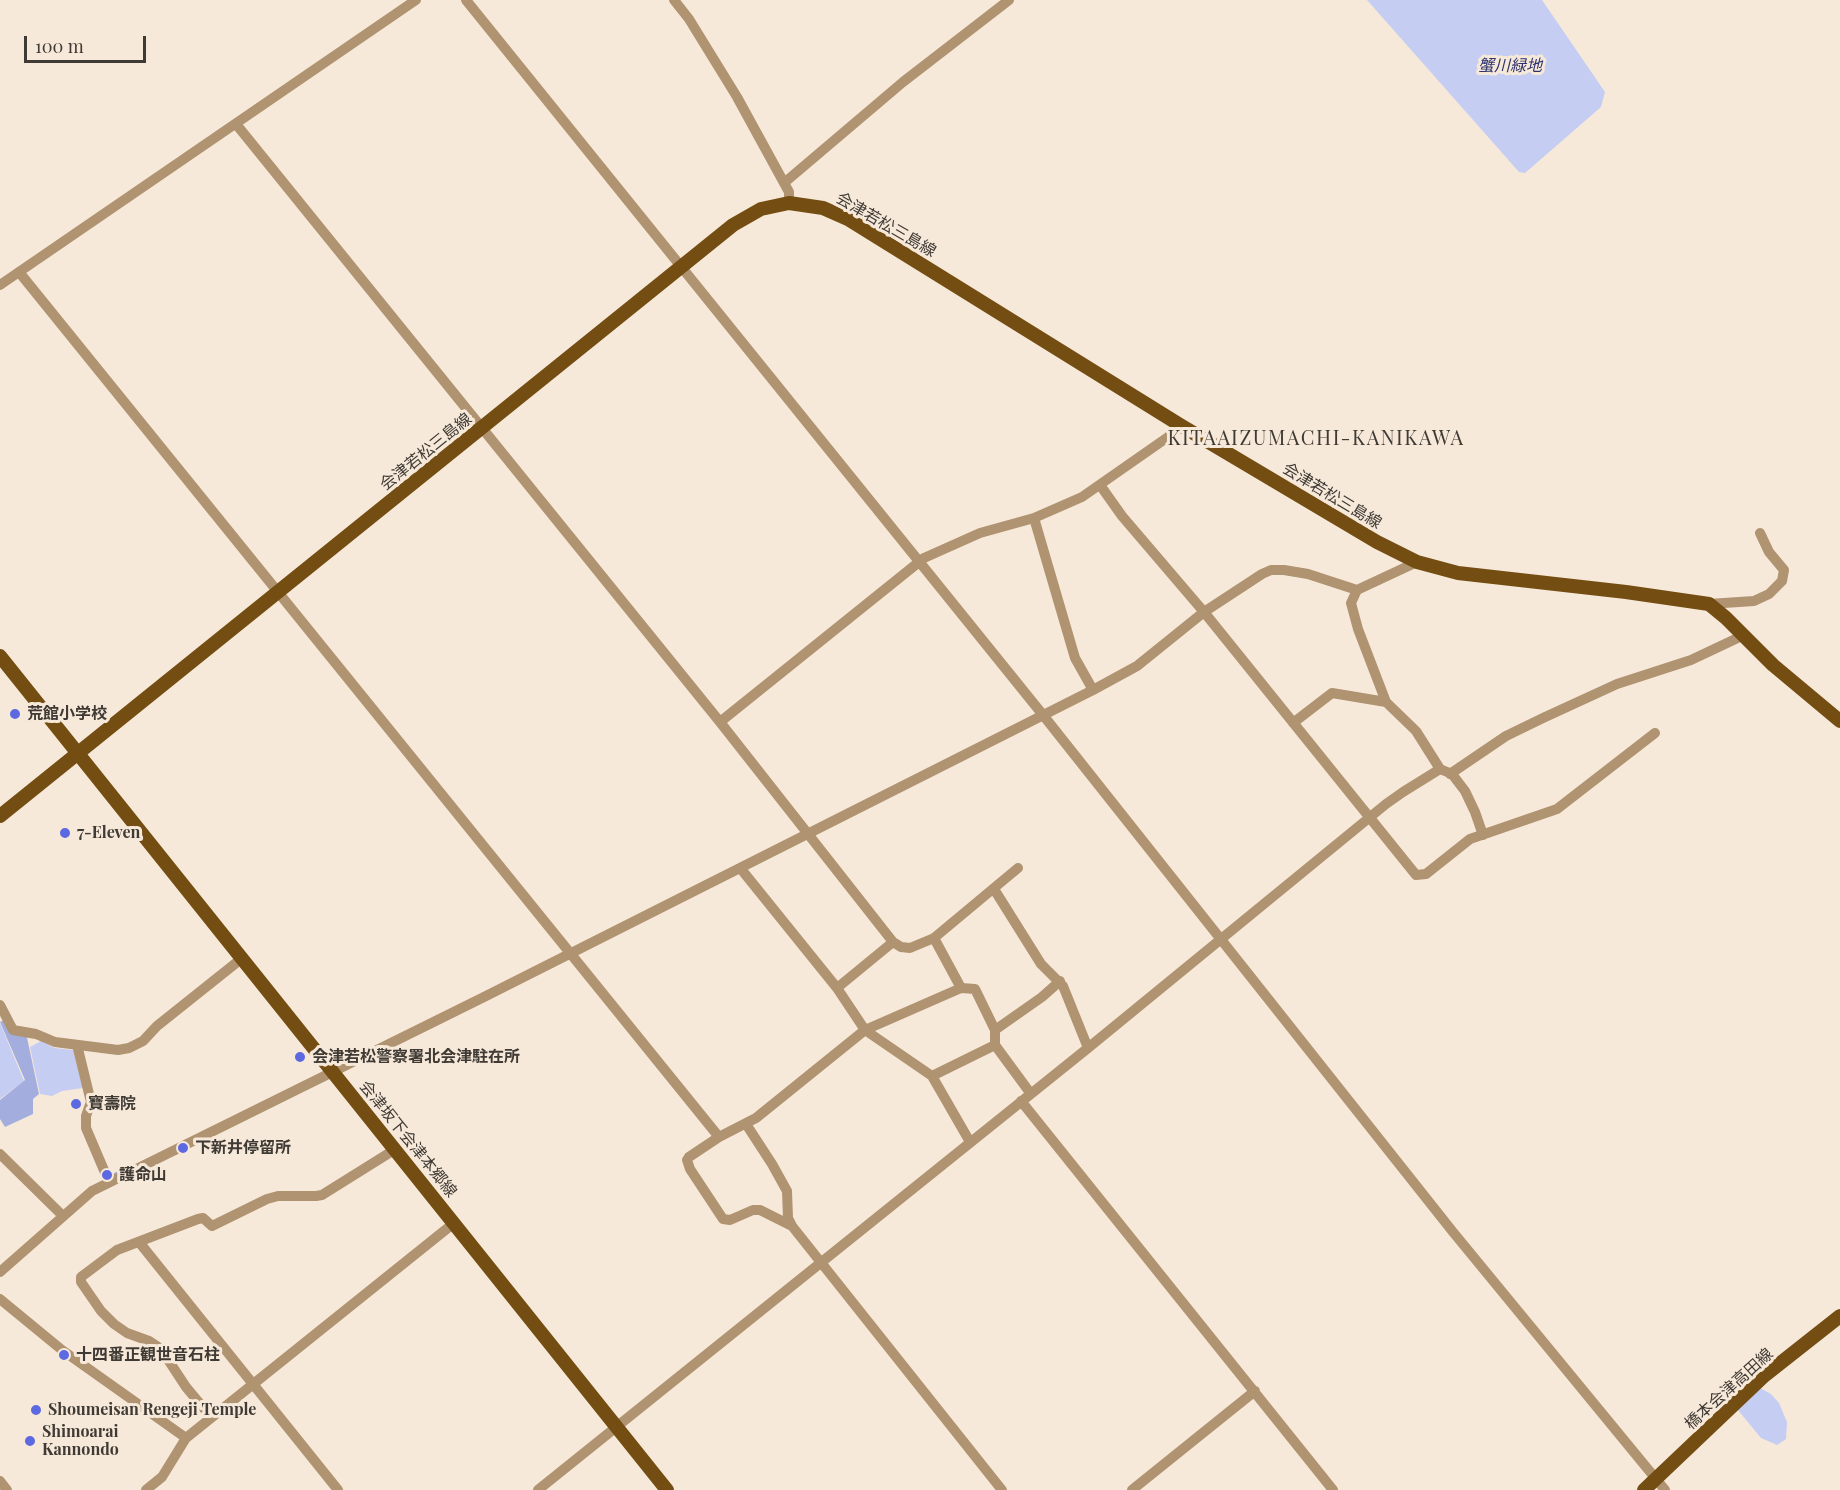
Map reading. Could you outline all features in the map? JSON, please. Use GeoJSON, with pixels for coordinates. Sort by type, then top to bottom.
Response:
{"type":"FeatureCollection","features":[{"type":"Feature","properties":{"kind":"main road","name":"会津若松三島線"},"geometry":{"type":"LineString","coordinates":[[0,816],[733,225],[761,209],[789,203],[823,208],[848,219],[1180,425],[1377,542],[1417,562],[1458,573],[1709,604]]}},
{"type":"Feature","properties":{"kind":"main road"},"geometry":{"type":"LineString","coordinates":[[1709,604],[1773,665],[1840,721]]}},
{"type":"Feature","properties":{"kind":"main road","name":"会津坂下会津本郷線"},"geometry":{"type":"LineString","coordinates":[[0,656],[668,1490]]}},
{"type":"Feature","properties":{"kind":"main road","name":"橋本会津高田線"},"geometry":{"type":"LineString","coordinates":[[1644,1490],[1660,1484],[1764,1376],[1840,1316]]}},
{"type":"Feature","properties":{"kind":"street"},"geometry":{"type":"LineString","coordinates":[[466,0],[1222,939],[1453,1232],[1660,1484]]}},
{"type":"Feature","properties":{"kind":"street"},"geometry":{"type":"LineString","coordinates":[[784,183],[903,82],[1009,0]]}},
{"type":"Feature","properties":{"kind":"street"},"geometry":{"type":"LineString","coordinates":[[677,1],[737,97],[790,195],[789,203]]}},
{"type":"Feature","properties":{"kind":"street"},"geometry":{"type":"LineString","coordinates":[[0,285],[236,124],[408,2]]}},
{"type":"Feature","properties":{"kind":"street"},"geometry":{"type":"LineString","coordinates":[[236,124],[720,722],[892,942],[901,947],[910,948],[934,938],[1018,868]]}},
{"type":"Feature","properties":{"kind":"street"},"geometry":{"type":"LineString","coordinates":[[19,272],[720,1137]]}},
{"type":"Feature","properties":{"kind":"street"},"geometry":{"type":"LineString","coordinates":[[720,722],[924,558],[981,534],[1035,518],[1082,496],[1168,437],[1180,425]]}},
{"type":"Feature","properties":{"kind":"street"},"geometry":{"type":"LineString","coordinates":[[1100,485],[1122,516],[1204,612],[1416,875],[1426,874],[1470,839],[1557,810],[1655,733]]}},
{"type":"Feature","properties":{"kind":"street"},"geometry":{"type":"LineString","coordinates":[[1035,518],[1072,648],[1093,690]]}},
{"type":"Feature","properties":{"kind":"street"},"geometry":{"type":"LineString","coordinates":[[1709,604],[1754,601],[1769,594],[1782,581],[1784,570],[1769,552],[1760,533]]}},
{"type":"Feature","properties":{"kind":"street"},"geometry":{"type":"LineString","coordinates":[[1417,562],[1357,590],[1351,603],[1358,629],[1386,702],[1416,731],[1445,771],[1465,791],[1483,835]]}},
{"type":"Feature","properties":{"kind":"street"},"geometry":{"type":"LineString","coordinates":[[0,1272],[92,1191],[741,869],[1093,690],[1137,666],[1204,612],[1242,585],[1271,570],[1308,574],[1357,590]]}},
{"type":"Feature","properties":{"kind":"street"},"geometry":{"type":"LineString","coordinates":[[538,1490],[1403,792],[1543,718],[1617,684],[1691,660],[1744,635]]}},
{"type":"Feature","properties":{"kind":"street"},"geometry":{"type":"LineString","coordinates":[[1293,723],[1332,693],[1386,702]]}},
{"type":"Feature","properties":{"kind":"street"},"geometry":{"type":"LineString","coordinates":[[741,869],[837,988],[865,1030],[932,1076],[970,1142]]}},
{"type":"Feature","properties":{"kind":"street"},"geometry":{"type":"LineString","coordinates":[[994,890],[1041,964],[1060,981],[1088,1048]]}},
{"type":"Feature","properties":{"kind":"street"},"geometry":{"type":"LineString","coordinates":[[934,938],[961,988]]}},
{"type":"Feature","properties":{"kind":"street"},"geometry":{"type":"LineString","coordinates":[[837,988],[892,942]]}},
{"type":"Feature","properties":{"kind":"street"},"geometry":{"type":"LineString","coordinates":[[0,1005],[13,1030],[36,1034],[55,1042],[118,1050],[129,1048],[143,1041],[157,1026],[241,959]]}},
{"type":"Feature","properties":{"kind":"street"},"geometry":{"type":"LineString","coordinates":[[994,1030],[1042,997],[1060,981]]}},
{"type":"Feature","properties":{"kind":"street"},"geometry":{"type":"LineString","coordinates":[[792,1226],[760,1210],[753,1210],[730,1220],[723,1219],[690,1169],[687,1160],[720,1137],[746,1124],[865,1030],[961,988],[975,989],[994,1030],[995,1045],[1031,1094]]}},
{"type":"Feature","properties":{"kind":"street"},"geometry":{"type":"LineString","coordinates":[[77,1045],[91,1102],[86,1116],[86,1128],[109,1182]]}},
{"type":"Feature","properties":{"kind":"street"},"geometry":{"type":"LineString","coordinates":[[932,1076],[995,1045]]}},
{"type":"Feature","properties":{"kind":"street"},"geometry":{"type":"LineString","coordinates":[[1021,1101],[1333,1490]]}},
{"type":"Feature","properties":{"kind":"street"},"geometry":{"type":"LineString","coordinates":[[746,1124],[787,1191],[789,1218],[792,1226],[1002,1490]]}},
{"type":"Feature","properties":{"kind":"street"},"geometry":{"type":"LineString","coordinates":[[211,1418],[182,1382],[161,1349],[149,1341],[127,1333],[114,1324],[101,1311],[81,1278],[117,1250],[198,1219],[203,1218],[212,1226],[267,1198],[322,1194],[394,1150]]}},
{"type":"Feature","properties":{"kind":"street"},"geometry":{"type":"LineString","coordinates":[[0,1154],[63,1216]]}},
{"type":"Feature","properties":{"kind":"street"},"geometry":{"type":"LineString","coordinates":[[146,1490],[162,1477],[186,1438],[454,1223]]}},
{"type":"Feature","properties":{"kind":"street"},"geometry":{"type":"LineString","coordinates":[[139,1242],[338,1490]]}},
{"type":"Feature","properties":{"kind":"street"},"geometry":{"type":"LineString","coordinates":[[0,1299],[62,1350],[186,1438]]}},
{"type":"Feature","properties":{"kind":"street"},"geometry":{"type":"LineString","coordinates":[[1132,1490],[1255,1391]]}},
{"type":"Feature","properties":{"kind":"street"},"geometry":{"type":"LineString","coordinates":[[0,1481],[7,1490]]}},
{"type":"Feature","properties":{"kind":"green space","name":"蟹川緑地"},"geometry":{"type":"Polygon","coordinates":[[[1367,0],[1542,0],[1605,92],[1601,107],[1525,173],[1519,172],[1367,0]]]}},
{"type":"Feature","properties":{"kind":"green space"},"geometry":{"type":"Polygon","coordinates":[[[0,1023],[24,1081],[0,1099],[0,1023]]]}},
{"type":"Feature","properties":{"kind":"green space"},"geometry":{"type":"Polygon","coordinates":[[[41,1041],[55,1048],[73,1050],[83,1088],[62,1091],[52,1096],[40,1094],[30,1047],[41,1041]]]}},
{"type":"Feature","properties":{"kind":"green space"},"geometry":{"type":"Polygon","coordinates":[[[1760,1388],[1771,1394],[1779,1403],[1787,1422],[1786,1439],[1777,1445],[1761,1438],[1737,1409],[1760,1388]]]}},
{"type":"Feature","properties":{"kind":"shaded area"},"geometry":{"type":"Polygon","coordinates":[[[6,1019],[26,1033],[39,1094],[33,1099],[33,1114],[5,1127],[0,1119],[0,1100],[25,1080],[0,1022],[6,1019]]]}},
{"type":"Feature","properties":{"kind":"waterway"},"geometry":{"type":"LineString","coordinates":[[120,1171],[133,1164]]}},
{"type":"Feature","properties":{"kind":"waterway"},"geometry":{"type":"LineString","coordinates":[[111,1176],[118,1172]]}},
{"type":"Feature","properties":{"kind":"place","name":"荒館小学校"},"geometry":{"type":"Point","coordinates":[15,714]}},
{"type":"Feature","properties":{"kind":"place","name":"7-Eleven"},"geometry":{"type":"Point","coordinates":[65,833]}},
{"type":"Feature","properties":{"kind":"place","name":"会津若松警察署北会津駐在所"},"geometry":{"type":"Point","coordinates":[300,1057]}},
{"type":"Feature","properties":{"kind":"place","name":"寶壽院"},"geometry":{"type":"Point","coordinates":[76,1104]}},
{"type":"Feature","properties":{"kind":"place","name":"下新井停留所"},"geometry":{"type":"Point","coordinates":[183,1148]}},
{"type":"Feature","properties":{"kind":"place","name":"護命山"},"geometry":{"type":"Point","coordinates":[107,1175]}},
{"type":"Feature","properties":{"kind":"place","name":"十四番正観世音石柱"},"geometry":{"type":"Point","coordinates":[64,1355]}},
{"type":"Feature","properties":{"kind":"place","name":"Shoumeisan Rengeji Temple"},"geometry":{"type":"Point","coordinates":[36,1410]}},
{"type":"Feature","properties":{"kind":"place","name":"Shimoarai Kannondo"},"geometry":{"type":"Point","coordinates":[30,1441]}},
{"type":"Feature","properties":{"kind":"district","name":"KITAAIZUMACHI-KANIKAWA"},"geometry":{"type":"Point","coordinates":[1316,439]}}]}
